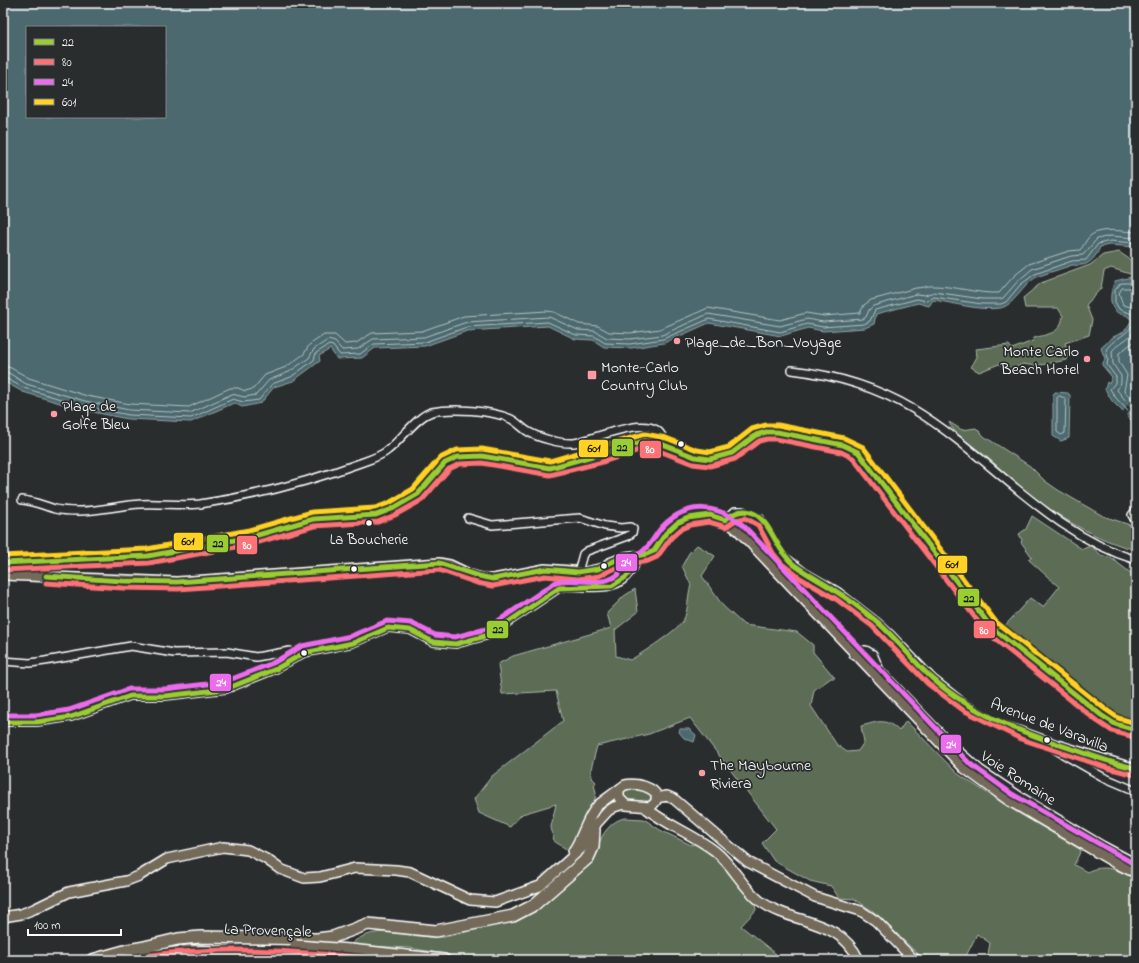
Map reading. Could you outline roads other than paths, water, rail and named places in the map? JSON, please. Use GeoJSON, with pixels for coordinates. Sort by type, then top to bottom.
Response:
{"type":"FeatureCollection","features":[{"type":"Feature","properties":{"kind":"highway"},"geometry":{"type":"LineString","coordinates":[[323,960],[345,940],[366,929],[388,927],[436,931],[506,919],[534,906],[581,864],[592,850],[595,836],[592,835]]}},
{"type":"Feature","properties":{"kind":"highway"},"geometry":{"type":"LineString","coordinates":[[144,947],[178,939],[200,937],[317,939],[333,937],[362,925],[377,924],[388,927]]}},
{"type":"Feature","properties":{"kind":"highway","name":"La Provençale"},"geometry":{"type":"LineString","coordinates":[[92,960],[144,947],[197,943],[351,956],[444,960]]}},
{"type":"Feature","properties":{"kind":"highway","name":"La Provençale"},"geometry":{"type":"LineString","coordinates":[[125,960],[189,952],[294,950]]}},
{"type":"Feature","properties":{"kind":"highway"},"geometry":{"type":"LineString","coordinates":[[125,960],[165,958],[206,960]]}},
{"type":"Feature","properties":{"kind":"main road"},"geometry":{"type":"LineString","coordinates":[[3,563],[148,556],[251,537],[313,519],[376,515],[392,509],[418,494],[445,463],[458,457],[490,457],[550,468],[597,456],[631,444],[645,442],[664,445],[695,457],[710,459],[732,453],[748,440],[766,432],[777,432],[852,448],[865,460],[991,627],[1101,715],[1116,724],[1136,730]]}},
{"type":"Feature","properties":{"kind":"main road"},"geometry":{"type":"LineString","coordinates":[[3,575],[177,582],[439,564],[450,565],[478,577],[489,579],[546,568],[578,572],[631,562],[654,551],[666,533],[682,520],[704,515],[717,517],[725,520],[738,531],[853,654],[964,768],[1008,800],[1117,864],[1136,873]]}},
{"type":"Feature","properties":{"kind":"main road"},"geometry":{"type":"LineString","coordinates":[[565,864],[599,805],[619,791],[622,787],[629,784],[648,787],[655,797],[658,812],[670,824]]}},
{"type":"Feature","properties":{"kind":"main road"},"geometry":{"type":"LineString","coordinates":[[619,791],[619,798],[624,804]]}},
{"type":"Feature","properties":{"kind":"main road"},"geometry":{"type":"LineString","coordinates":[[646,808],[655,797],[667,791],[682,802],[686,808],[748,862],[815,897],[861,911],[871,917],[902,948],[917,960]]}},
{"type":"Feature","properties":{"kind":"main road"},"geometry":{"type":"LineString","coordinates":[[3,917],[20,914],[34,909],[69,892],[126,881],[139,876],[167,859],[223,847],[248,850],[266,859],[280,869],[304,878],[320,877],[355,868],[376,868],[410,872],[463,897],[484,902],[501,901],[534,889],[574,856],[592,835],[608,811],[614,807],[624,804],[646,808],[661,820],[702,842],[717,853],[761,901],[790,915],[836,932],[850,944],[859,960]]}},
{"type":"Feature","properties":{"kind":"main road"},"geometry":{"type":"LineString","coordinates":[[592,815],[592,835]]}},
{"type":"Feature","properties":{"kind":"street"},"geometry":{"type":"LineString","coordinates":[[792,370],[835,377],[878,392],[912,409],[954,438],[1062,524],[1103,547],[1136,560]]}},
{"type":"Feature","properties":{"kind":"street"},"geometry":{"type":"LineString","coordinates":[[22,500],[33,501],[56,509],[81,511],[141,504],[199,504],[278,488],[368,460],[386,452],[408,430],[431,412],[461,411],[492,413],[509,418],[527,431],[540,436],[573,443],[633,427],[647,426],[658,432],[663,438],[664,445]]}},
{"type":"Feature","properties":{"kind":"street","name":"Avenue de Varavilla"},"geometry":{"type":"LineString","coordinates":[[725,520],[735,511],[743,510],[760,518],[781,554],[797,567],[837,591],[877,622],[917,664],[950,693],[996,722],[1054,743],[1136,768]]}},
{"type":"Feature","properties":{"kind":"street"},"geometry":{"type":"LineString","coordinates":[[1136,510],[1132,515],[1136,522]]}},
{"type":"Feature","properties":{"kind":"street"},"geometry":{"type":"LineString","coordinates":[[468,518],[492,525],[580,518],[605,526],[621,528],[630,527],[633,529],[632,533],[628,536],[587,551],[583,554],[578,572]]}},
{"type":"Feature","properties":{"kind":"street"},"geometry":{"type":"LineString","coordinates":[[3,722],[37,722],[71,717],[130,696],[165,696],[226,689],[276,669],[298,656],[315,650],[353,643],[388,628],[410,630],[434,642],[456,644],[489,634],[559,588],[570,586],[608,587],[619,583],[631,562]]}},
{"type":"Feature","properties":{"kind":"street"},"geometry":{"type":"LineString","coordinates":[[3,661],[30,663],[131,646],[174,653],[226,652],[256,657],[290,651],[298,656]]}},
{"type":"Feature","properties":{"kind":"street","name":"Voie Romaine"},"geometry":{"type":"LineString","coordinates":[[853,654],[860,650],[866,650],[873,654],[880,670],[954,747],[981,770],[1020,796],[1102,845],[1136,863]]}},
{"type":"Feature","properties":{"kind":"street"},"geometry":{"type":"LineString","coordinates":[[1054,743],[1054,749],[1103,777],[1136,791]]}},
{"type":"Feature","properties":{"kind":"water"},"geometry":{"type":"Polygon","coordinates":[[[3,3],[1136,3],[1136,247],[1109,245],[1100,247],[1095,256],[1084,265],[1072,265],[1032,280],[1010,303],[1000,308],[992,309],[933,300],[929,306],[918,303],[876,314],[874,324],[865,328],[823,331],[808,328],[781,336],[709,323],[664,343],[631,348],[604,347],[593,340],[575,339],[548,326],[467,331],[425,346],[375,348],[362,358],[337,359],[330,349],[319,356],[320,361],[293,381],[274,387],[261,403],[242,407],[234,403],[191,422],[128,419],[83,410],[23,392],[3,381],[3,3]]]}},
{"type":"Feature","properties":{"kind":"water"},"geometry":{"type":"Polygon","coordinates":[[[1132,277],[1136,279],[1136,425],[1112,401],[1105,389],[1107,382],[1109,384],[1112,377],[1102,365],[1105,359],[1101,348],[1113,337],[1124,332],[1132,320],[1126,315],[1115,311],[1111,302],[1111,297],[1115,281],[1132,277]]]}},
{"type":"Feature","properties":{"kind":"water"},"geometry":{"type":"Polygon","coordinates":[[[1055,392],[1068,393],[1070,395],[1069,438],[1061,441],[1053,436],[1053,395],[1055,392]]]}},
{"type":"Feature","properties":{"kind":"water"},"geometry":{"type":"Polygon","coordinates":[[[680,729],[689,729],[696,735],[694,742],[684,738],[679,732],[680,729]]]}},
{"type":"Feature","properties":{"kind":"place","name":"Plage_de_Bon_Voyage"},"geometry":{"type":"Point","coordinates":[677,341]}},
{"type":"Feature","properties":{"kind":"place","name":"Monte Carlo Beach Hotel"},"geometry":{"type":"Point","coordinates":[1087,359]}},
{"type":"Feature","properties":{"kind":"place","name":"Monte-Carlo Country Club"},"geometry":{"type":"Point","coordinates":[592,375]}},
{"type":"Feature","properties":{"kind":"place","name":"Plage de Golfe Bleu"},"geometry":{"type":"Point","coordinates":[54,414]}},
{"type":"Feature","properties":{"kind":"place","name":"La Boucherie"},"geometry":{"type":"Point","coordinates":[369,523]}},
{"type":"Feature","properties":{"kind":"place","name":"The Maybourne Riviera"},"geometry":{"type":"Point","coordinates":[702,773]}}]}
